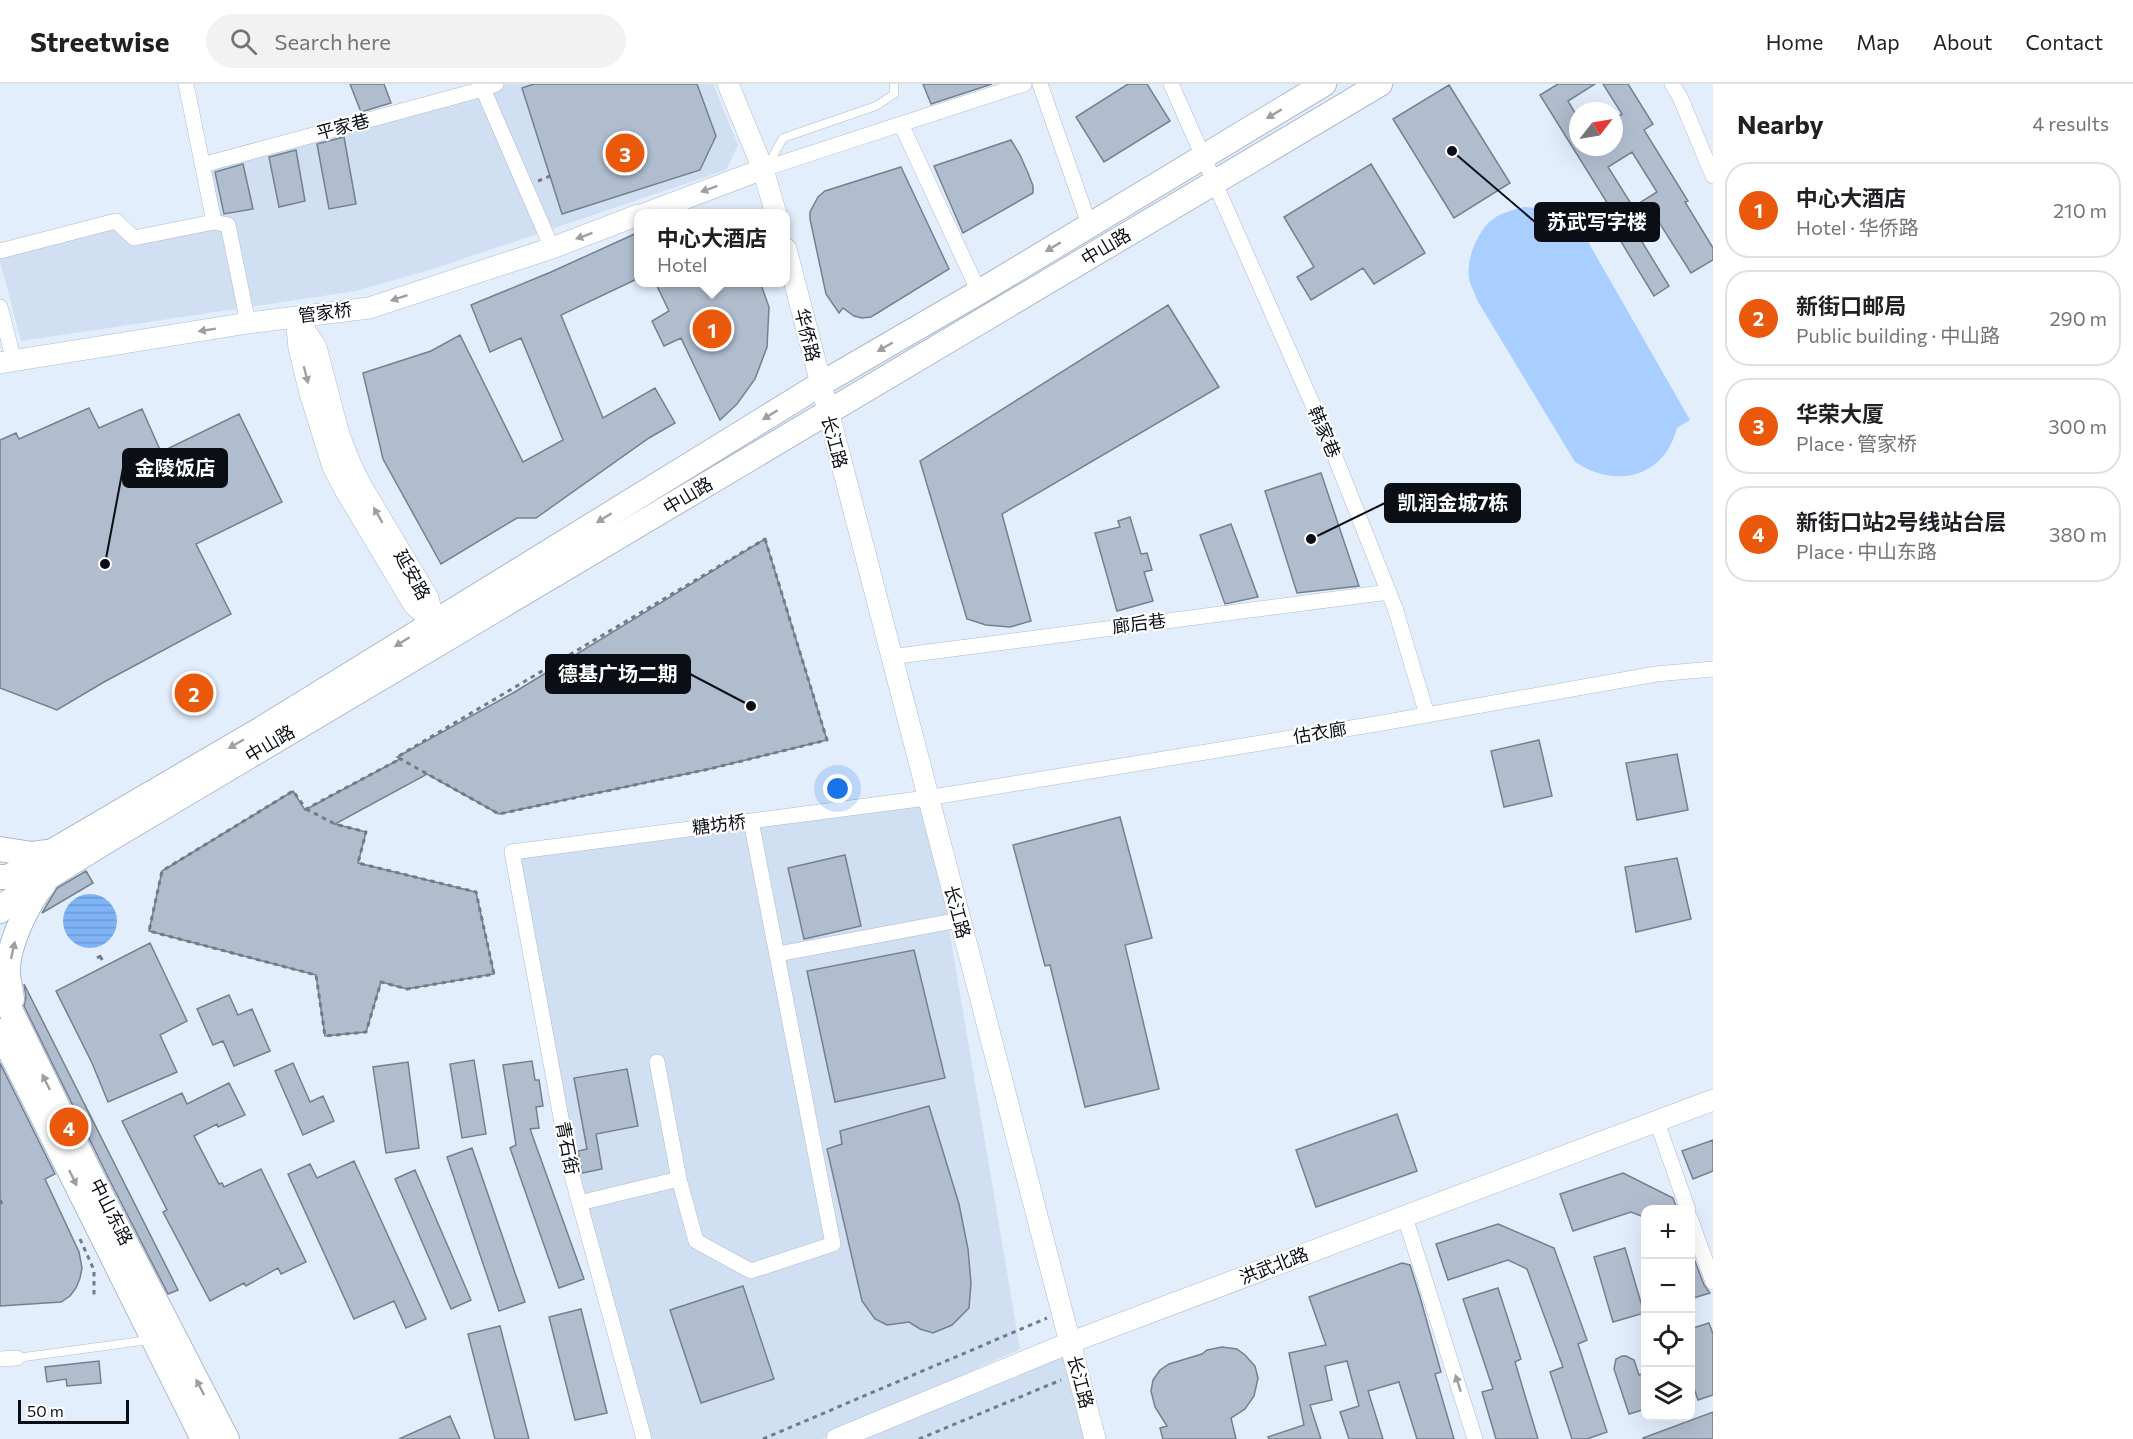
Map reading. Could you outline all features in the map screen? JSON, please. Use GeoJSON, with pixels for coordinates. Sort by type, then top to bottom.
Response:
{"type":"FeatureCollection","features":[{"type":"Feature","properties":{"kind":"main road"},"geometry":{"type":"LineString","coordinates":[[728,84],[765,168],[775,209]]}},
{"type":"Feature","properties":{"kind":"main road","name":"中山路"},"geometry":{"type":"LineString","coordinates":[[0,877],[8,877],[56,861],[261,729],[819,385],[979,292],[1324,84]]}},
{"type":"Feature","properties":{"kind":"main road"},"geometry":{"type":"LineString","coordinates":[[1311,125],[1350,101]]}},
{"type":"Feature","properties":{"kind":"main road"},"geometry":{"type":"LineString","coordinates":[[655,209],[765,168]]}},
{"type":"Feature","properties":{"kind":"main road","name":"中山路"},"geometry":{"type":"LineString","coordinates":[[184,795],[1234,171]]}},
{"type":"Feature","properties":{"kind":"main road","name":"管家桥"},"geometry":{"type":"LineString","coordinates":[[7,362],[248,323],[369,308],[552,248],[634,217]]}},
{"type":"Feature","properties":{"kind":"main road","name":"华侨路"},"geometry":{"type":"LineString","coordinates":[[790,265],[819,385]]}},
{"type":"Feature","properties":{"kind":"main road","name":"延安路"},"geometry":{"type":"LineString","coordinates":[[296,317],[316,347],[339,435],[350,463],[360,484],[428,598],[434,622]]}},
{"type":"Feature","properties":{"kind":"main road","name":"长江路"},"geometry":{"type":"LineString","coordinates":[[819,385],[1095,1439]]}},
{"type":"Feature","properties":{"kind":"main road"},"geometry":{"type":"LineString","coordinates":[[0,849],[40,855],[56,861],[48,880],[31,900],[17,930],[8,973],[13,1006],[6,1033]]}},
{"type":"Feature","properties":{"kind":"main road","name":"中山东路"},"geometry":{"type":"LineString","coordinates":[[0,982],[7,1003],[6,1033],[203,1439]]}},
{"type":"Feature","properties":{"kind":"main road","name":"中山东路"},"geometry":{"type":"LineString","coordinates":[[6,1033],[98,1189],[227,1439]]}},
{"type":"Feature","properties":{"kind":"main road","name":"洪武北路"},"geometry":{"type":"LineString","coordinates":[[837,1439],[1069,1343],[1713,1100]]}},
{"type":"Feature","properties":{"kind":"street"},"geometry":{"type":"LineString","coordinates":[[186,84],[214,222]]}},
{"type":"Feature","properties":{"kind":"street"},"geometry":{"type":"LineString","coordinates":[[765,168],[1024,84]]}},
{"type":"Feature","properties":{"kind":"street"},"geometry":{"type":"LineString","coordinates":[[1040,84],[1089,224]]}},
{"type":"Feature","properties":{"kind":"street","name":"韩家巷"},"geometry":{"type":"LineString","coordinates":[[1171,84],[1202,157],[1234,171],[1328,439],[1395,608],[1427,715]]}},
{"type":"Feature","properties":{"kind":"street"},"geometry":{"type":"LineString","coordinates":[[1672,84],[1680,97],[1713,176]]}},
{"type":"Feature","properties":{"kind":"street","name":"平家巷"},"geometry":{"type":"LineString","coordinates":[[202,165],[489,86],[552,248]]}},
{"type":"Feature","properties":{"kind":"street"},"geometry":{"type":"LineString","coordinates":[[901,124],[979,292]]}},
{"type":"Feature","properties":{"kind":"street"},"geometry":{"type":"LineString","coordinates":[[0,251],[116,221],[134,238],[214,222],[228,225],[248,323]]}},
{"type":"Feature","properties":{"kind":"street"},"geometry":{"type":"LineString","coordinates":[[0,307],[7,362]]}},
{"type":"Feature","properties":{"kind":"street","name":"廊后巷"},"geometry":{"type":"LineString","coordinates":[[890,657],[1389,592]]}},
{"type":"Feature","properties":{"kind":"street","name":"估衣廊"},"geometry":{"type":"LineString","coordinates":[[927,798],[1427,715],[1656,674],[1713,669]]}},
{"type":"Feature","properties":{"kind":"street","name":"糖坊桥"},"geometry":{"type":"LineString","coordinates":[[512,852],[927,798]]}},
{"type":"Feature","properties":{"kind":"street"},"geometry":{"type":"LineString","coordinates":[[657,1062],[680,1179],[696,1241],[751,1271],[834,1244],[751,821]]}},
{"type":"Feature","properties":{"kind":"street","name":"青石街"},"geometry":{"type":"LineString","coordinates":[[512,852],[571,1172],[644,1439]]}},
{"type":"Feature","properties":{"kind":"street"},"geometry":{"type":"LineString","coordinates":[[778,954],[959,920]]}},
{"type":"Feature","properties":{"kind":"street"},"geometry":{"type":"LineString","coordinates":[[1657,1122],[1687,1205]]}},
{"type":"Feature","properties":{"kind":"street"},"geometry":{"type":"LineString","coordinates":[[579,1203],[680,1179]]}},
{"type":"Feature","properties":{"kind":"street"},"geometry":{"type":"LineString","coordinates":[[1405,1217],[1475,1439]]}},
{"type":"Feature","properties":{"kind":"street"},"geometry":{"type":"LineString","coordinates":[[1695,1232],[1713,1282]]}},
{"type":"Feature","properties":{"kind":"street"},"geometry":{"type":"LineString","coordinates":[[0,1359],[17,1358]]}},
{"type":"Feature","properties":{"kind":"lane"},"geometry":{"type":"LineString","coordinates":[[765,168],[783,138],[876,106],[894,94],[894,84]]}},
{"type":"Feature","properties":{"kind":"lane"},"geometry":{"type":"LineString","coordinates":[[1350,101],[1380,84]]}},
{"type":"Feature","properties":{"kind":"lane"},"geometry":{"type":"LineString","coordinates":[[0,911],[56,861],[184,795],[1311,125]]}},
{"type":"Feature","properties":{"kind":"lane"},"geometry":{"type":"LineString","coordinates":[[17,1358],[153,1339]]}},
{"type":"Feature","properties":{"kind":"path"},"geometry":{"type":"LineString","coordinates":[[765,539],[827,740],[709,769],[499,814],[400,759],[397,757],[765,539]]}},
{"type":"Feature","properties":{"kind":"path"},"geometry":{"type":"LineString","coordinates":[[306,809],[400,759]]}},
{"type":"Feature","properties":{"kind":"path"},"geometry":{"type":"LineString","coordinates":[[293,791],[306,809],[335,824],[366,832],[358,863],[476,892],[494,974],[408,989],[381,982],[366,1032],[325,1036],[316,975],[149,931],[162,871],[293,791]]}},
{"type":"Feature","properties":{"kind":"path"},"geometry":{"type":"LineString","coordinates":[[100,956],[104,963]]}},
{"type":"Feature","properties":{"kind":"path"},"geometry":{"type":"LineString","coordinates":[[0,1200],[2,1205]]}},
{"type":"Feature","properties":{"kind":"path"},"geometry":{"type":"LineString","coordinates":[[80,1239],[94,1270],[94,1298]]}},
{"type":"Feature","properties":{"kind":"path"},"geometry":{"type":"LineString","coordinates":[[764,1439],[1049,1317]]}},
{"type":"Feature","properties":{"kind":"path"},"geometry":{"type":"LineString","coordinates":[[919,1439],[1077,1373]]}},
{"type":"Feature","properties":{"kind":"shaded area"},"geometry":{"type":"Polygon","coordinates":[[[496,84],[713,84],[738,145],[726,170],[433,269],[356,291],[21,341],[0,261],[0,251],[116,221],[135,238],[213,222],[202,165],[496,84]]]}},
{"type":"Feature","properties":{"kind":"shaded area"},"geometry":{"type":"Polygon","coordinates":[[[1524,207],[1544,209],[1560,215],[1567,219],[1587,240],[1690,420],[1677,428],[1671,445],[1650,468],[1636,474],[1606,475],[1575,462],[1477,300],[1470,281],[1469,262],[1478,237],[1493,219],[1524,207]]]}},
{"type":"Feature","properties":{"kind":"shaded area"},"geometry":{"type":"Polygon","coordinates":[[[927,798],[1020,1349],[822,1439],[644,1439],[571,1172],[512,852],[927,798]]]}},
{"type":"Feature","properties":{"kind":"shaded area"},"geometry":{"type":"Polygon","coordinates":[[[90,894],[100,896],[109,902],[115,911],[117,921],[115,931],[109,940],[100,946],[90,948],[80,946],[71,940],[65,931],[63,921],[65,911],[71,902],[80,896],[90,894]]]}},
{"type":"Feature","properties":{"kind":"shaded area"},"geometry":{"type":"Polygon","coordinates":[[[1069,1343],[1095,1439],[837,1439],[1069,1343]]]}},
{"type":"Feature","properties":{"kind":"building"},"geometry":{"type":"Polygon","coordinates":[[[350,84],[384,84],[391,103],[361,112],[350,84]]]}},
{"type":"Feature","properties":{"kind":"building"},"geometry":{"type":"Polygon","coordinates":[[[534,84],[697,84],[716,136],[700,170],[562,214],[522,88],[534,84]]]}},
{"type":"Feature","properties":{"kind":"building"},"geometry":{"type":"Polygon","coordinates":[[[923,84],[992,84],[931,104],[923,84]]]}},
{"type":"Feature","properties":{"kind":"building"},"geometry":{"type":"Polygon","coordinates":[[[1128,84],[1147,84],[1170,121],[1104,162],[1076,117],[1128,84]]]}},
{"type":"Feature","properties":{"kind":"building"},"geometry":{"type":"Polygon","coordinates":[[[1558,84],[1595,84],[1568,101],[1569,142],[1540,95],[1558,84]]]}},
{"type":"Feature","properties":{"kind":"building"},"geometry":{"type":"Polygon","coordinates":[[[1603,84],[1628,84],[1653,124],[1644,130],[1688,201],[1685,202],[1713,248],[1713,260],[1691,273],[1657,219],[1636,232],[1669,286],[1654,296],[1614,230],[1621,225],[1578,156],[1623,156],[1623,102],[1614,102],[1603,84]],[[1632,152],[1608,167],[1633,207],[1657,192],[1632,152]]]}},
{"type":"Feature","properties":{"kind":"building"},"geometry":{"type":"Polygon","coordinates":[[[1449,85],[1510,183],[1454,218],[1393,119],[1449,85]]]}},
{"type":"Feature","properties":{"kind":"building"},"geometry":{"type":"Polygon","coordinates":[[[344,137],[356,204],[329,209],[317,144],[344,137]]]}},
{"type":"Feature","properties":{"kind":"building"},"geometry":{"type":"Polygon","coordinates":[[[1011,140],[1028,173],[1033,193],[963,233],[934,166],[1011,140]]]}},
{"type":"Feature","properties":{"kind":"building"},"geometry":{"type":"Polygon","coordinates":[[[296,150],[305,201],[279,207],[269,157],[296,150]]]}},
{"type":"Feature","properties":{"kind":"building"},"geometry":{"type":"Polygon","coordinates":[[[243,164],[253,209],[224,214],[215,172],[243,164]]]}},
{"type":"Feature","properties":{"kind":"building"},"geometry":{"type":"Polygon","coordinates":[[[1371,164],[1425,253],[1374,284],[1363,268],[1311,300],[1297,277],[1314,267],[1284,217],[1371,164]]]}},
{"type":"Feature","properties":{"kind":"building"},"geometry":{"type":"Polygon","coordinates":[[[901,167],[949,269],[871,317],[854,316],[843,308],[839,313],[826,294],[810,212],[818,197],[825,191],[901,167]]]}},
{"type":"Feature","properties":{"kind":"building"},"geometry":{"type":"Polygon","coordinates":[[[634,234],[634,280],[561,315],[603,418],[655,388],[675,423],[649,438],[536,518],[517,518],[441,564],[383,459],[363,373],[431,351],[460,335],[523,462],[563,440],[521,338],[490,352],[471,305],[634,234]]]}},
{"type":"Feature","properties":{"kind":"building"},"geometry":{"type":"Polygon","coordinates":[[[657,287],[762,287],[769,307],[767,347],[755,379],[737,404],[720,420],[681,338],[664,346],[652,321],[669,311],[657,287]]]}},
{"type":"Feature","properties":{"kind":"building"},"geometry":{"type":"Polygon","coordinates":[[[1168,305],[1219,387],[1002,514],[1031,621],[1010,627],[986,625],[967,619],[920,461],[1168,305]]]}},
{"type":"Feature","properties":{"kind":"building"},"geometry":{"type":"Polygon","coordinates":[[[89,408],[99,428],[142,409],[161,452],[239,414],[282,502],[196,544],[231,614],[104,682],[57,710],[0,688],[0,440],[16,433],[19,439],[89,408]]]}},
{"type":"Feature","properties":{"kind":"building"},"geometry":{"type":"Polygon","coordinates":[[[1321,473],[1359,586],[1297,593],[1265,491],[1321,473]]]}},
{"type":"Feature","properties":{"kind":"building"},"geometry":{"type":"Polygon","coordinates":[[[1130,517],[1141,554],[1147,553],[1152,570],[1144,572],[1153,601],[1117,611],[1095,533],[1120,527],[1118,521],[1130,517]]]}},
{"type":"Feature","properties":{"kind":"building"},"geometry":{"type":"Polygon","coordinates":[[[1231,524],[1258,597],[1225,604],[1200,535],[1231,524]]]}},
{"type":"Feature","properties":{"kind":"building"},"geometry":{"type":"Polygon","coordinates":[[[765,539],[827,740],[709,769],[499,814],[427,774],[335,824],[366,832],[358,863],[476,892],[494,974],[407,989],[381,982],[366,1032],[325,1036],[316,975],[149,931],[162,871],[293,791],[305,810],[400,759],[397,757],[513,693],[765,539]]]}},
{"type":"Feature","properties":{"kind":"building"},"geometry":{"type":"Polygon","coordinates":[[[1539,740],[1552,796],[1504,807],[1491,751],[1539,740]]]}},
{"type":"Feature","properties":{"kind":"building"},"geometry":{"type":"Polygon","coordinates":[[[1677,754],[1688,810],[1637,820],[1626,763],[1677,754]]]}},
{"type":"Feature","properties":{"kind":"building"},"geometry":{"type":"Polygon","coordinates":[[[1120,817],[1152,938],[1125,945],[1159,1089],[1085,1107],[1050,965],[1045,966],[1013,845],[1120,817]]]}},
{"type":"Feature","properties":{"kind":"building"},"geometry":{"type":"Polygon","coordinates":[[[845,855],[861,926],[804,939],[788,868],[845,855]]]}},
{"type":"Feature","properties":{"kind":"building"},"geometry":{"type":"Polygon","coordinates":[[[1677,858],[1691,919],[1636,932],[1625,867],[1677,858]]]}},
{"type":"Feature","properties":{"kind":"building"},"geometry":{"type":"Polygon","coordinates":[[[86,871],[93,883],[42,913],[57,888],[86,871]]]}},
{"type":"Feature","properties":{"kind":"building"},"geometry":{"type":"Polygon","coordinates":[[[150,943],[187,1021],[160,1035],[177,1072],[108,1102],[92,1063],[56,991],[150,943]]]}},
{"type":"Feature","properties":{"kind":"building"},"geometry":{"type":"Polygon","coordinates":[[[914,950],[945,1078],[835,1102],[807,971],[914,950]]]}},
{"type":"Feature","properties":{"kind":"building"},"geometry":{"type":"Polygon","coordinates":[[[24,984],[178,1290],[168,1294],[111,1183],[24,1006],[26,997],[24,984]]]}},
{"type":"Feature","properties":{"kind":"building"},"geometry":{"type":"Polygon","coordinates":[[[229,995],[238,1015],[252,1009],[270,1051],[234,1066],[223,1041],[213,1045],[197,1009],[229,995]]]}},
{"type":"Feature","properties":{"kind":"building"},"geometry":{"type":"Polygon","coordinates":[[[474,1060],[486,1134],[462,1138],[450,1064],[474,1060]]]}},
{"type":"Feature","properties":{"kind":"building"},"geometry":{"type":"Polygon","coordinates":[[[532,1061],[535,1080],[539,1080],[543,1106],[536,1107],[539,1128],[530,1129],[584,1279],[559,1288],[510,1148],[516,1145],[503,1065],[532,1061]]]}},
{"type":"Feature","properties":{"kind":"building"},"geometry":{"type":"Polygon","coordinates":[[[408,1062],[419,1148],[386,1153],[373,1067],[408,1062]]]}},
{"type":"Feature","properties":{"kind":"building"},"geometry":{"type":"Polygon","coordinates":[[[0,1063],[55,1174],[45,1179],[79,1252],[82,1268],[80,1278],[70,1296],[61,1302],[0,1306],[0,1063]]]}},
{"type":"Feature","properties":{"kind":"building"},"geometry":{"type":"Polygon","coordinates":[[[293,1063],[310,1102],[323,1096],[334,1121],[303,1135],[275,1071],[293,1063]]]}},
{"type":"Feature","properties":{"kind":"building"},"geometry":{"type":"Polygon","coordinates":[[[627,1069],[638,1126],[596,1134],[602,1169],[582,1173],[578,1151],[587,1149],[574,1078],[627,1069]]]}},
{"type":"Feature","properties":{"kind":"building"},"geometry":{"type":"Polygon","coordinates":[[[229,1083],[245,1115],[218,1127],[217,1124],[194,1136],[219,1184],[222,1183],[224,1187],[261,1169],[306,1262],[281,1274],[278,1268],[246,1286],[244,1283],[210,1301],[163,1212],[167,1210],[122,1121],[182,1093],[187,1104],[229,1083]]]}},
{"type":"Feature","properties":{"kind":"building"},"geometry":{"type":"Polygon","coordinates":[[[929,1106],[959,1204],[968,1249],[971,1283],[969,1308],[952,1325],[933,1333],[909,1322],[887,1325],[875,1319],[862,1301],[827,1149],[842,1144],[840,1131],[929,1106]]]}},
{"type":"Feature","properties":{"kind":"building"},"geometry":{"type":"Polygon","coordinates":[[[1397,1114],[1417,1171],[1316,1207],[1296,1150],[1397,1114]]]}},
{"type":"Feature","properties":{"kind":"building"},"geometry":{"type":"Polygon","coordinates":[[[1713,1140],[1713,1171],[1693,1179],[1682,1151],[1713,1140]]]}},
{"type":"Feature","properties":{"kind":"building"},"geometry":{"type":"Polygon","coordinates":[[[472,1148],[525,1302],[499,1311],[447,1157],[472,1148]]]}},
{"type":"Feature","properties":{"kind":"building"},"geometry":{"type":"Polygon","coordinates":[[[354,1161],[426,1319],[406,1328],[394,1301],[354,1319],[288,1174],[310,1164],[317,1178],[354,1161]]]}},
{"type":"Feature","properties":{"kind":"building"},"geometry":{"type":"Polygon","coordinates":[[[415,1170],[471,1300],[451,1309],[395,1179],[415,1170]]]}},
{"type":"Feature","properties":{"kind":"building"},"geometry":{"type":"Polygon","coordinates":[[[1623,1173],[1673,1198],[1676,1205],[1641,1205],[1641,1216],[1631,1212],[1573,1231],[1560,1194],[1623,1173]]]}},
{"type":"Feature","properties":{"kind":"building"},"geometry":{"type":"Polygon","coordinates":[[[1498,1224],[1554,1248],[1587,1340],[1578,1344],[1607,1432],[1587,1439],[1572,1439],[1550,1372],[1563,1367],[1527,1269],[1508,1260],[1448,1280],[1436,1244],[1498,1224]]]}},
{"type":"Feature","properties":{"kind":"building"},"geometry":{"type":"Polygon","coordinates":[[[1625,1248],[1641,1303],[1641,1314],[1613,1322],[1594,1257],[1625,1248]]]}},
{"type":"Feature","properties":{"kind":"building"},"geometry":{"type":"Polygon","coordinates":[[[1695,1261],[1704,1285],[1710,1293],[1695,1298],[1695,1261]]]}},
{"type":"Feature","properties":{"kind":"building"},"geometry":{"type":"Polygon","coordinates":[[[1402,1263],[1410,1265],[1420,1297],[1441,1372],[1435,1374],[1454,1439],[1417,1439],[1399,1382],[1368,1391],[1383,1439],[1349,1439],[1340,1412],[1359,1406],[1347,1361],[1325,1366],[1332,1400],[1310,1405],[1321,1439],[1269,1439],[1268,1437],[1304,1425],[1289,1353],[1326,1345],[1309,1297],[1402,1263]]]}},
{"type":"Feature","properties":{"kind":"building"},"geometry":{"type":"Polygon","coordinates":[[[743,1286],[774,1379],[701,1403],[670,1310],[743,1286]]]}},
{"type":"Feature","properties":{"kind":"building"},"geometry":{"type":"Polygon","coordinates":[[[1498,1288],[1521,1359],[1515,1362],[1538,1439],[1496,1439],[1482,1392],[1493,1389],[1463,1299],[1498,1288]]]}},
{"type":"Feature","properties":{"kind":"building"},"geometry":{"type":"Polygon","coordinates":[[[581,1309],[607,1413],[575,1420],[549,1317],[581,1309]]]}},
{"type":"Feature","properties":{"kind":"building"},"geometry":{"type":"Polygon","coordinates":[[[1709,1323],[1713,1334],[1713,1395],[1698,1400],[1695,1391],[1695,1327],[1709,1323]]]}},
{"type":"Feature","properties":{"kind":"building"},"geometry":{"type":"Polygon","coordinates":[[[500,1326],[529,1439],[495,1439],[468,1334],[500,1326]]]}},
{"type":"Feature","properties":{"kind":"building"},"geometry":{"type":"Polygon","coordinates":[[[1222,1347],[1237,1349],[1245,1355],[1255,1366],[1258,1378],[1254,1396],[1245,1409],[1231,1418],[1236,1439],[1163,1439],[1160,1428],[1167,1426],[1155,1407],[1151,1391],[1153,1380],[1160,1370],[1169,1364],[1222,1347]]]}},
{"type":"Feature","properties":{"kind":"building"},"geometry":{"type":"Polygon","coordinates":[[[1626,1356],[1634,1360],[1639,1375],[1641,1374],[1641,1410],[1629,1414],[1614,1369],[1616,1359],[1626,1356]]]}},
{"type":"Feature","properties":{"kind":"building"},"geometry":{"type":"Polygon","coordinates":[[[99,1361],[101,1383],[67,1386],[66,1379],[47,1382],[45,1367],[99,1361]]]}},
{"type":"Feature","properties":{"kind":"building"},"geometry":{"type":"Polygon","coordinates":[[[1713,1412],[1713,1439],[1643,1439],[1689,1421],[1695,1421],[1695,1419],[1713,1412]]]}},
{"type":"Feature","properties":{"kind":"building"},"geometry":{"type":"Polygon","coordinates":[[[450,1416],[460,1439],[399,1439],[450,1416]]]}},
{"type":"Feature","properties":{"kind":"place","name":"苏武写字楼"},"geometry":{"type":"Point","coordinates":[1452,151]}},
{"type":"Feature","properties":{"kind":"place","name":"华荣大厦"},"geometry":{"type":"Point","coordinates":[625,153]}},
{"type":"Feature","properties":{"kind":"place","name":"中心大酒店"},"geometry":{"type":"Point","coordinates":[712,329]}},
{"type":"Feature","properties":{"kind":"place","name":"凯润金城7栋"},"geometry":{"type":"Point","coordinates":[1311,539]}},
{"type":"Feature","properties":{"kind":"place","name":"金陵饭店"},"geometry":{"type":"Point","coordinates":[105,564]}},
{"type":"Feature","properties":{"kind":"place","name":"新街口邮局"},"geometry":{"type":"Point","coordinates":[194,693]}},
{"type":"Feature","properties":{"kind":"place","name":"德基广场二期"},"geometry":{"type":"Point","coordinates":[751,706]}},
{"type":"Feature","properties":{"kind":"place","name":"新街口站2号线站台层"},"geometry":{"type":"Point","coordinates":[69,1127]}}]}
